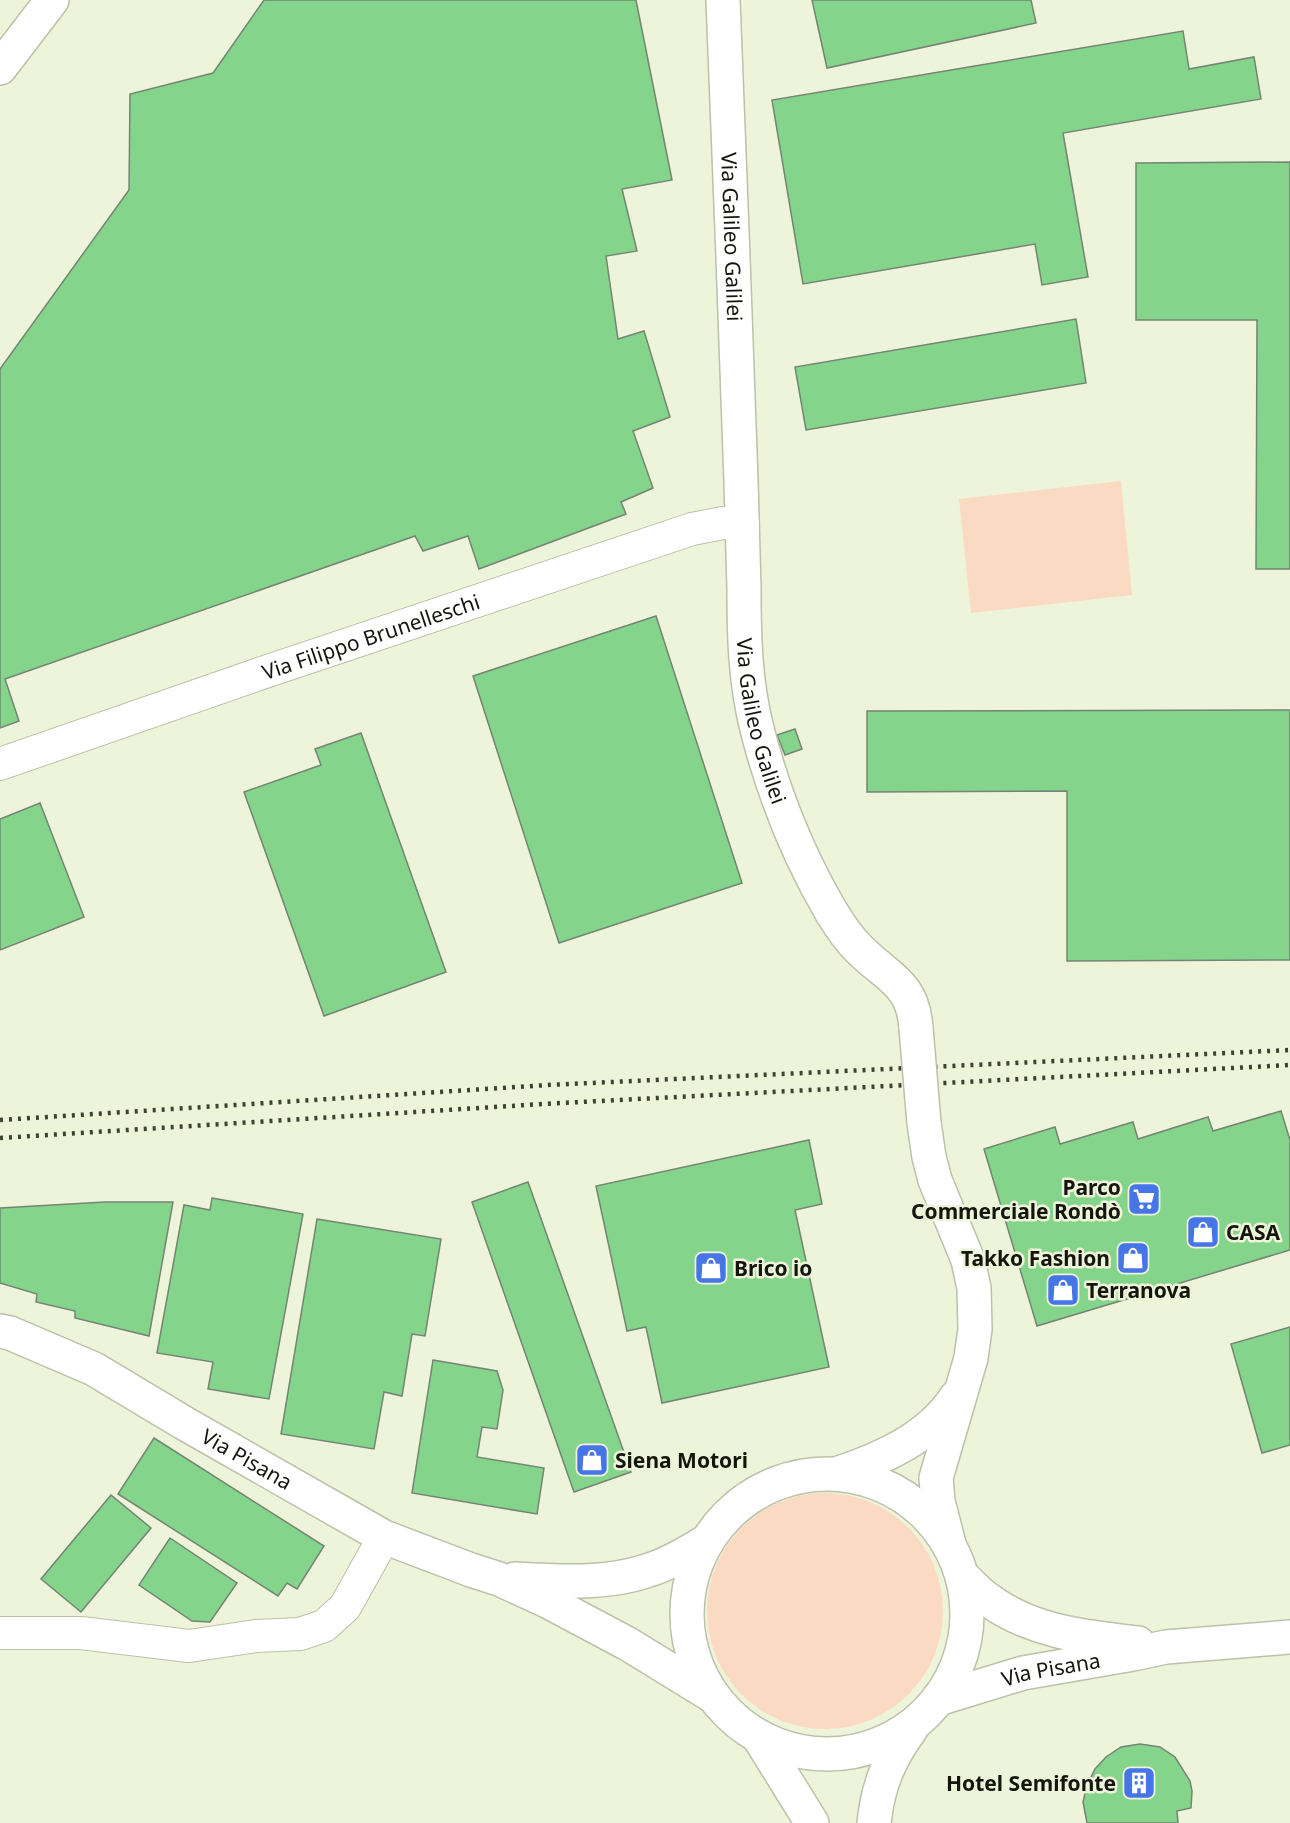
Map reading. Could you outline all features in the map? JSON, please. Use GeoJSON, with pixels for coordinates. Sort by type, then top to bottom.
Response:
{"type":"FeatureCollection","features":[{"type":"Feature","properties":{"kind":"street"},"geometry":{"type":"LineString","coordinates":[[0,68],[52,0]]}},
{"type":"Feature","properties":{"kind":"street","name":"Via Galileo Galilei"},"geometry":{"type":"LineString","coordinates":[[723,0],[747,675],[757,730],[772,776],[801,851],[833,915],[856,947],[904,990],[912,1003],[929,1157],[935,1180],[968,1260],[974,1288],[973,1345],[936,1478],[938,1500],[949,1544]]}},
{"type":"Feature","properties":{"kind":"street","name":"Via Filippo Brunelleschi"},"geometry":{"type":"LineString","coordinates":[[0,764],[259,674],[692,529],[723,523],[743,524]]}},
{"type":"Feature","properties":{"kind":"street","name":"Via Pisana"},"geometry":{"type":"LineString","coordinates":[[0,1331],[10,1333],[94,1369],[384,1537],[499,1579],[593,1624],[711,1695]]}},
{"type":"Feature","properties":{"kind":"street","name":"Via Galileo Galilei"},"geometry":{"type":"LineString","coordinates":[[839,1473],[871,1463],[907,1443],[941,1415],[962,1388]]}},
{"type":"Feature","properties":{"kind":"street","name":"Via Pisana"},"geometry":{"type":"LineString","coordinates":[[839,1473],[872,1480],[903,1495],[929,1516],[949,1544],[962,1576],[968,1608],[965,1640],[955,1672],[938,1700],[915,1724],[887,1741],[856,1752],[824,1755],[791,1751],[760,1739],[733,1720],[711,1695],[693,1659],[686,1619],[690,1579],[705,1542],[730,1511],[763,1488],[800,1476],[839,1473]]}},
{"type":"Feature","properties":{"kind":"street"},"geometry":{"type":"LineString","coordinates":[[0,1633],[81,1634],[189,1646],[256,1636],[300,1634],[324,1626],[345,1607],[384,1537]]}},
{"type":"Feature","properties":{"kind":"street","name":"Via Pisana"},"geometry":{"type":"LineString","coordinates":[[499,1579],[583,1581],[625,1576],[667,1563],[705,1542]]}},
{"type":"Feature","properties":{"kind":"street","name":"Via Pisana"},"geometry":{"type":"LineString","coordinates":[[962,1576],[986,1598],[1026,1622],[1085,1636],[1166,1647]]}},
{"type":"Feature","properties":{"kind":"street","name":"Via Pisana"},"geometry":{"type":"LineString","coordinates":[[938,1700],[1023,1673],[1166,1647],[1290,1637]]}},
{"type":"Feature","properties":{"kind":"street"},"geometry":{"type":"LineString","coordinates":[[874,1823],[879,1791],[887,1767],[915,1724]]}},
{"type":"Feature","properties":{"kind":"street"},"geometry":{"type":"LineString","coordinates":[[760,1739],[812,1823]]}},
{"type":"Feature","properties":{"kind":"shaded area"},"geometry":{"type":"Polygon","coordinates":[[[1121,481],[1132,595],[971,613],[959,499],[1121,481]]]}},
{"type":"Feature","properties":{"kind":"shaded area"},"geometry":{"type":"Polygon","coordinates":[[[825,1493],[848,1495],[881,1507],[900,1520],[916,1536],[929,1555],[938,1577],[943,1611],[941,1634],[929,1667],[916,1686],[900,1702],[881,1715],[859,1724],[825,1729],[802,1727],[769,1715],[750,1702],[734,1686],[721,1667],[712,1645],[707,1611],[709,1588],[721,1555],[734,1536],[750,1520],[769,1507],[791,1498],[825,1493]]]}},
{"type":"Feature","properties":{"kind":"building"},"geometry":{"type":"Polygon","coordinates":[[[264,0],[636,0],[672,180],[622,189],[637,251],[606,256],[618,339],[644,331],[670,417],[633,431],[653,488],[621,502],[626,514],[479,569],[468,536],[423,551],[415,536],[5,679],[19,721],[0,728],[0,369],[129,190],[130,94],[213,73],[264,0]]]}},
{"type":"Feature","properties":{"kind":"building"},"geometry":{"type":"Polygon","coordinates":[[[812,0],[1031,0],[1036,23],[827,68],[812,0]]]}},
{"type":"Feature","properties":{"kind":"building"},"geometry":{"type":"Polygon","coordinates":[[[1183,31],[1189,69],[1254,57],[1261,99],[1063,133],[1088,277],[1042,285],[1035,244],[803,284],[772,100],[1183,31]]]}},
{"type":"Feature","properties":{"kind":"building"},"geometry":{"type":"Polygon","coordinates":[[[1290,162],[1290,569],[1256,569],[1257,320],[1136,320],[1136,163],[1290,162]]]}},
{"type":"Feature","properties":{"kind":"building"},"geometry":{"type":"Polygon","coordinates":[[[1076,319],[1086,383],[806,430],[795,367],[1076,319]]]}},
{"type":"Feature","properties":{"kind":"building"},"geometry":{"type":"Polygon","coordinates":[[[656,616],[742,883],[559,943],[473,676],[656,616]]]}},
{"type":"Feature","properties":{"kind":"building"},"geometry":{"type":"Polygon","coordinates":[[[1290,710],[1290,960],[1067,961],[1067,791],[867,792],[867,711],[1290,710]]]}},
{"type":"Feature","properties":{"kind":"building"},"geometry":{"type":"Polygon","coordinates":[[[795,729],[802,749],[785,755],[777,735],[795,729]]]}},
{"type":"Feature","properties":{"kind":"building"},"geometry":{"type":"Polygon","coordinates":[[[361,733],[446,972],[324,1016],[244,792],[321,765],[315,749],[361,733]]]}},
{"type":"Feature","properties":{"kind":"building"},"geometry":{"type":"Polygon","coordinates":[[[40,803],[84,917],[0,950],[0,819],[40,803]]]}},
{"type":"Feature","properties":{"kind":"building","name":"Parco Commerciale Rondò"},"geometry":{"type":"Polygon","coordinates":[[[1281,1111],[1290,1140],[1290,1250],[1037,1326],[984,1149],[1055,1127],[1060,1144],[1133,1122],[1138,1139],[1208,1117],[1213,1131],[1281,1111]]]}},
{"type":"Feature","properties":{"kind":"building","name":"Brico io"},"geometry":{"type":"Polygon","coordinates":[[[809,1140],[822,1204],[795,1210],[829,1367],[662,1403],[646,1327],[627,1331],[596,1186],[809,1140]]]}},
{"type":"Feature","properties":{"kind":"building"},"geometry":{"type":"Polygon","coordinates":[[[528,1182],[631,1472],[574,1492],[472,1202],[528,1182]]]}},
{"type":"Feature","properties":{"kind":"building"},"geometry":{"type":"Polygon","coordinates":[[[212,1198],[303,1214],[269,1399],[208,1389],[213,1362],[157,1353],[184,1205],[210,1210],[212,1198]]]}},
{"type":"Feature","properties":{"kind":"building"},"geometry":{"type":"Polygon","coordinates":[[[105,1202],[173,1202],[149,1336],[75,1318],[75,1311],[36,1302],[37,1294],[0,1283],[0,1208],[105,1202]]]}},
{"type":"Feature","properties":{"kind":"building"},"geometry":{"type":"Polygon","coordinates":[[[317,1219],[441,1239],[425,1336],[412,1334],[402,1396],[384,1392],[374,1449],[281,1434],[317,1219]]]}},
{"type":"Feature","properties":{"kind":"building"},"geometry":{"type":"Polygon","coordinates":[[[1290,1327],[1290,1445],[1262,1453],[1231,1344],[1290,1327]]]}},
{"type":"Feature","properties":{"kind":"building"},"geometry":{"type":"Polygon","coordinates":[[[433,1360],[497,1371],[503,1390],[497,1429],[482,1427],[477,1457],[544,1468],[537,1514],[412,1493],[433,1360]]]}},
{"type":"Feature","properties":{"kind":"building"},"geometry":{"type":"Polygon","coordinates":[[[154,1438],[324,1546],[297,1589],[287,1583],[278,1596],[118,1494],[154,1438]]]}},
{"type":"Feature","properties":{"kind":"building"},"geometry":{"type":"Polygon","coordinates":[[[111,1495],[151,1528],[81,1612],[41,1579],[111,1495]]]}},
{"type":"Feature","properties":{"kind":"building"},"geometry":{"type":"Polygon","coordinates":[[[170,1538],[237,1583],[210,1622],[192,1621],[139,1585],[170,1538]]]}},
{"type":"Feature","properties":{"kind":"building","name":"Hotel Semifonte"},"geometry":{"type":"Polygon","coordinates":[[[1140,1744],[1160,1747],[1175,1757],[1190,1781],[1191,1808],[1177,1811],[1178,1823],[1087,1823],[1083,1802],[1087,1785],[1095,1769],[1106,1757],[1121,1747],[1140,1744]]]}},
{"type":"Feature","properties":{"kind":"railway"},"geometry":{"type":"LineString","coordinates":[[0,1120],[548,1085],[1290,1050]]}},
{"type":"Feature","properties":{"kind":"railway"},"geometry":{"type":"LineString","coordinates":[[0,1138],[542,1104],[1290,1065]]}},
{"type":"Feature","properties":{"kind":"place","name":"Parco Commerciale Rondò"},"geometry":{"type":"Point","coordinates":[1144,1199]}},
{"type":"Feature","properties":{"kind":"place","name":"CASA"},"geometry":{"type":"Point","coordinates":[1203,1232]}},
{"type":"Feature","properties":{"kind":"place","name":"Takko Fashion"},"geometry":{"type":"Point","coordinates":[1133,1258]}},
{"type":"Feature","properties":{"kind":"place","name":"Brico io"},"geometry":{"type":"Point","coordinates":[711,1268]}},
{"type":"Feature","properties":{"kind":"place","name":"Terranova"},"geometry":{"type":"Point","coordinates":[1063,1290]}},
{"type":"Feature","properties":{"kind":"place","name":"Siena Motori"},"geometry":{"type":"Point","coordinates":[592,1460]}},
{"type":"Feature","properties":{"kind":"place","name":"Hotel Semifonte"},"geometry":{"type":"Point","coordinates":[1139,1783]}}]}
